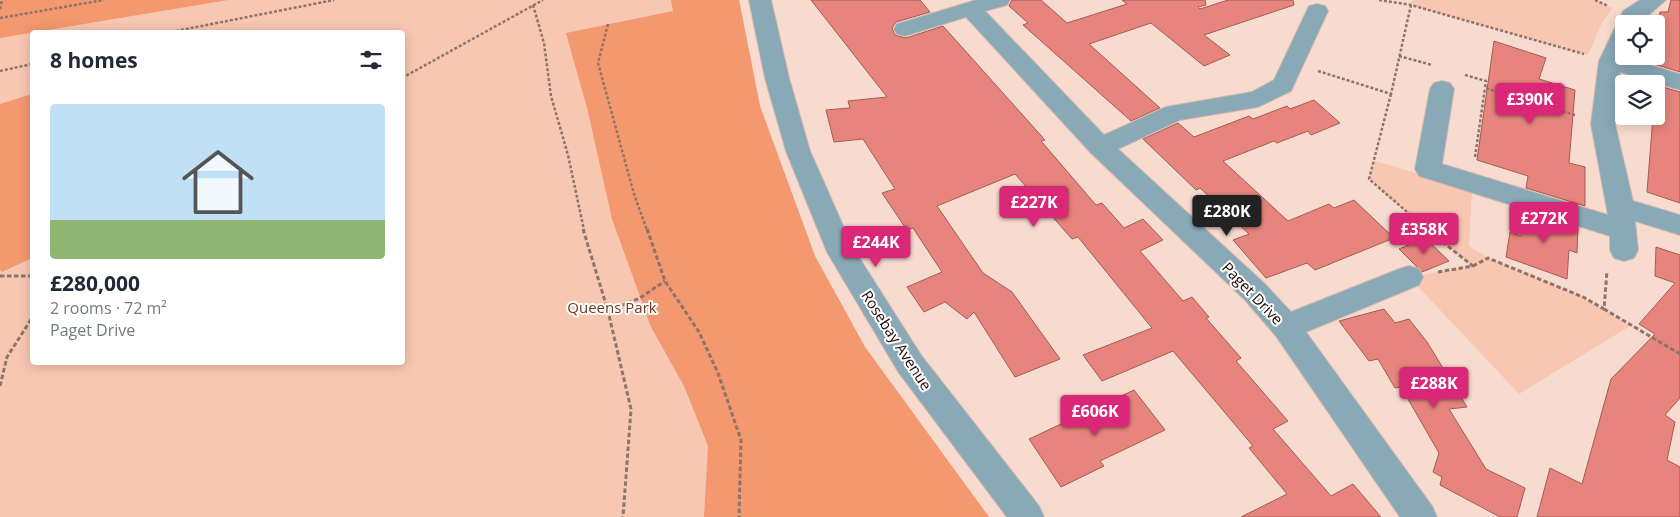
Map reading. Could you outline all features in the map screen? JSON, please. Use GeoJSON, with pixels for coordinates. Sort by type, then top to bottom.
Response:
{"type":"FeatureCollection","features":[{"type":"Feature","properties":{"kind":"street","name":"Rosebay Avenue"},"geometry":{"type":"LineString","coordinates":[[760,0],[777,78],[798,152],[841,252],[910,364],[1026,517]]}},
{"type":"Feature","properties":{"kind":"street"},"geometry":{"type":"LineString","coordinates":[[905,29],[998,0]]}},
{"type":"Feature","properties":{"kind":"street"},"geometry":{"type":"LineString","coordinates":[[1632,15],[1655,0]]}},
{"type":"Feature","properties":{"kind":"street","name":"Paget Drive"},"geometry":{"type":"LineString","coordinates":[[972,9],[1100,147],[1255,292],[1286,327],[1420,517]]}},
{"type":"Feature","properties":{"kind":"street"},"geometry":{"type":"LineString","coordinates":[[1100,147],[1175,113],[1258,99],[1282,85],[1317,11]]}},
{"type":"Feature","properties":{"kind":"street"},"geometry":{"type":"LineString","coordinates":[[1615,50],[1610,61],[1603,124],[1622,229]]}},
{"type":"Feature","properties":{"kind":"street"},"geometry":{"type":"LineString","coordinates":[[1610,61],[1680,82]]}},
{"type":"Feature","properties":{"kind":"street"},"geometry":{"type":"LineString","coordinates":[[1445,76],[1428,169],[1622,229],[1680,225]]}},
{"type":"Feature","properties":{"kind":"street"},"geometry":{"type":"LineString","coordinates":[[1286,327],[1409,277]]}},
{"type":"Feature","properties":{"kind":"path"},"geometry":{"type":"LineString","coordinates":[[0,9],[2,0]]}},
{"type":"Feature","properties":{"kind":"path"},"geometry":{"type":"LineString","coordinates":[[0,18],[104,0]]}},
{"type":"Feature","properties":{"kind":"path"},"geometry":{"type":"LineString","coordinates":[[181,30],[334,0]]}},
{"type":"Feature","properties":{"kind":"path"},"geometry":{"type":"LineString","coordinates":[[405,76],[543,0]]}},
{"type":"Feature","properties":{"kind":"path"},"geometry":{"type":"LineString","coordinates":[[1379,0],[1411,5],[1610,61]]}},
{"type":"Feature","properties":{"kind":"path"},"geometry":{"type":"LineString","coordinates":[[533,5],[544,43],[551,96],[568,155],[579,216],[608,311],[631,410],[623,517]]}},
{"type":"Feature","properties":{"kind":"path"},"geometry":{"type":"LineString","coordinates":[[1411,5],[1369,179],[1412,218],[1473,266]]}},
{"type":"Feature","properties":{"kind":"path"},"geometry":{"type":"LineString","coordinates":[[608,24],[598,64],[634,194],[665,281],[698,332],[718,373],[741,440],[739,517]]}},
{"type":"Feature","properties":{"kind":"path"},"geometry":{"type":"LineString","coordinates":[[1400,56],[1445,76],[1486,81],[1471,182]]}},
{"type":"Feature","properties":{"kind":"path"},"geometry":{"type":"LineString","coordinates":[[0,71],[30,64]]}},
{"type":"Feature","properties":{"kind":"path"},"geometry":{"type":"LineString","coordinates":[[1292,64],[1391,94]]}},
{"type":"Feature","properties":{"kind":"path"},"geometry":{"type":"LineString","coordinates":[[1485,88],[1603,124]]}},
{"type":"Feature","properties":{"kind":"path"},"geometry":{"type":"LineString","coordinates":[[1604,309],[1609,246],[1622,229]]}},
{"type":"Feature","properties":{"kind":"path"},"geometry":{"type":"LineString","coordinates":[[1409,277],[1473,266],[1488,258],[1575,293],[1680,354]]}},
{"type":"Feature","properties":{"kind":"path"},"geometry":{"type":"LineString","coordinates":[[0,276],[30,276]]}},
{"type":"Feature","properties":{"kind":"path"},"geometry":{"type":"LineString","coordinates":[[608,311],[640,298],[665,281]]}},
{"type":"Feature","properties":{"kind":"path"},"geometry":{"type":"LineString","coordinates":[[0,386],[7,357],[30,321]]}},
{"type":"Feature","properties":{"kind":"green space","name":"Queens Park"},"geometry":{"type":"Polygon","coordinates":[[[0,0],[739,0],[760,106],[815,256],[865,347],[989,517],[0,517],[0,0]]]}},
{"type":"Feature","properties":{"kind":"green space"},"geometry":{"type":"Polygon","coordinates":[[[1412,0],[1594,0],[1612,8],[1601,25],[1588,55],[1411,5],[1412,0]]]}},
{"type":"Feature","properties":{"kind":"green space"},"geometry":{"type":"Polygon","coordinates":[[[1375,161],[1472,189],[1469,246],[1488,258],[1583,297],[1630,326],[1519,394],[1409,277],[1472,266],[1412,218],[1369,179],[1375,161]]]}},
{"type":"Feature","properties":{"kind":"shaded area"},"geometry":{"type":"Polygon","coordinates":[[[0,0],[228,0],[48,30],[30,30],[30,33],[0,38],[0,0]]]}},
{"type":"Feature","properties":{"kind":"shaded area"},"geometry":{"type":"Polygon","coordinates":[[[671,0],[739,0],[760,106],[815,256],[865,347],[989,517],[704,517],[708,446],[684,386],[651,327],[612,219],[588,112],[566,33],[673,11],[671,0]]]}},
{"type":"Feature","properties":{"kind":"shaded area"},"geometry":{"type":"Polygon","coordinates":[[[30,95],[30,259],[2,272],[0,270],[0,104],[30,95]]]}},
{"type":"Feature","properties":{"kind":"building"},"geometry":{"type":"Polygon","coordinates":[[[811,0],[920,0],[930,12],[896,22],[892,28],[895,35],[906,38],[943,26],[1045,140],[1041,141],[1096,205],[1102,203],[1124,228],[1143,219],[1163,240],[1140,251],[1183,301],[1192,297],[1209,317],[1206,318],[1241,358],[1236,361],[1288,421],[1273,429],[1331,496],[1353,484],[1381,517],[1241,517],[1287,494],[1249,448],[1253,446],[1173,351],[1102,381],[1083,355],[1152,328],[1078,237],[1072,239],[1015,174],[937,206],[983,273],[1012,292],[1060,359],[1015,377],[974,312],[967,319],[945,302],[924,312],[907,287],[942,272],[913,228],[907,230],[882,193],[895,189],[863,139],[834,142],[826,110],[850,108],[848,101],[887,97],[811,0]]]}},
{"type":"Feature","properties":{"kind":"building"},"geometry":{"type":"Polygon","coordinates":[[[1012,0],[1041,0],[1067,23],[1127,4],[1122,0],[1205,0],[1206,5],[1198,7],[1200,9],[1228,0],[1293,0],[1294,5],[1204,35],[1230,55],[1204,66],[1151,23],[1089,44],[1160,108],[1131,121],[1023,25],[1028,23],[1009,6],[1012,0]]]}},
{"type":"Feature","properties":{"kind":"building"},"geometry":{"type":"Polygon","coordinates":[[[1671,0],[1680,0],[1680,72],[1657,65],[1665,65],[1665,15],[1660,15],[1660,12],[1668,12],[1671,0]]]}},
{"type":"Feature","properties":{"kind":"building"},"geometry":{"type":"Polygon","coordinates":[[[1494,41],[1546,58],[1539,79],[1575,90],[1569,163],[1585,167],[1585,206],[1526,188],[1528,176],[1477,160],[1494,41]]]}},
{"type":"Feature","properties":{"kind":"building"},"geometry":{"type":"Polygon","coordinates":[[[1665,88],[1680,92],[1680,203],[1647,192],[1652,125],[1665,125],[1665,88]]]}},
{"type":"Feature","properties":{"kind":"building"},"geometry":{"type":"Polygon","coordinates":[[[1314,100],[1340,123],[1311,135],[1308,131],[1277,143],[1274,141],[1223,161],[1288,221],[1329,204],[1334,208],[1354,200],[1394,238],[1315,270],[1307,263],[1266,278],[1233,240],[1249,234],[1200,188],[1196,190],[1143,139],[1178,123],[1194,137],[1249,116],[1253,119],[1287,106],[1290,109],[1314,100]]]}},
{"type":"Feature","properties":{"kind":"building"},"geometry":{"type":"Polygon","coordinates":[[[1524,211],[1578,228],[1577,253],[1569,250],[1567,279],[1506,257],[1510,232],[1521,236],[1524,211]]]}},
{"type":"Feature","properties":{"kind":"building"},"geometry":{"type":"Polygon","coordinates":[[[1425,238],[1449,261],[1422,272],[1399,249],[1425,238]]]}},
{"type":"Feature","properties":{"kind":"building"},"geometry":{"type":"Polygon","coordinates":[[[1656,247],[1680,255],[1680,398],[1665,415],[1675,422],[1667,460],[1680,467],[1680,517],[1537,517],[1550,468],[1582,484],[1611,379],[1655,334],[1639,324],[1675,283],[1655,276],[1656,247]]]}},
{"type":"Feature","properties":{"kind":"building"},"geometry":{"type":"Polygon","coordinates":[[[1384,309],[1395,323],[1409,319],[1427,342],[1467,407],[1449,409],[1486,469],[1525,488],[1517,517],[1500,517],[1440,485],[1442,477],[1433,472],[1439,453],[1401,387],[1395,388],[1378,359],[1369,361],[1339,321],[1384,309]]]}},
{"type":"Feature","properties":{"kind":"building"},"geometry":{"type":"Polygon","coordinates":[[[1134,390],[1165,430],[1100,461],[1104,466],[1061,487],[1029,439],[1134,390]]]}}]}
